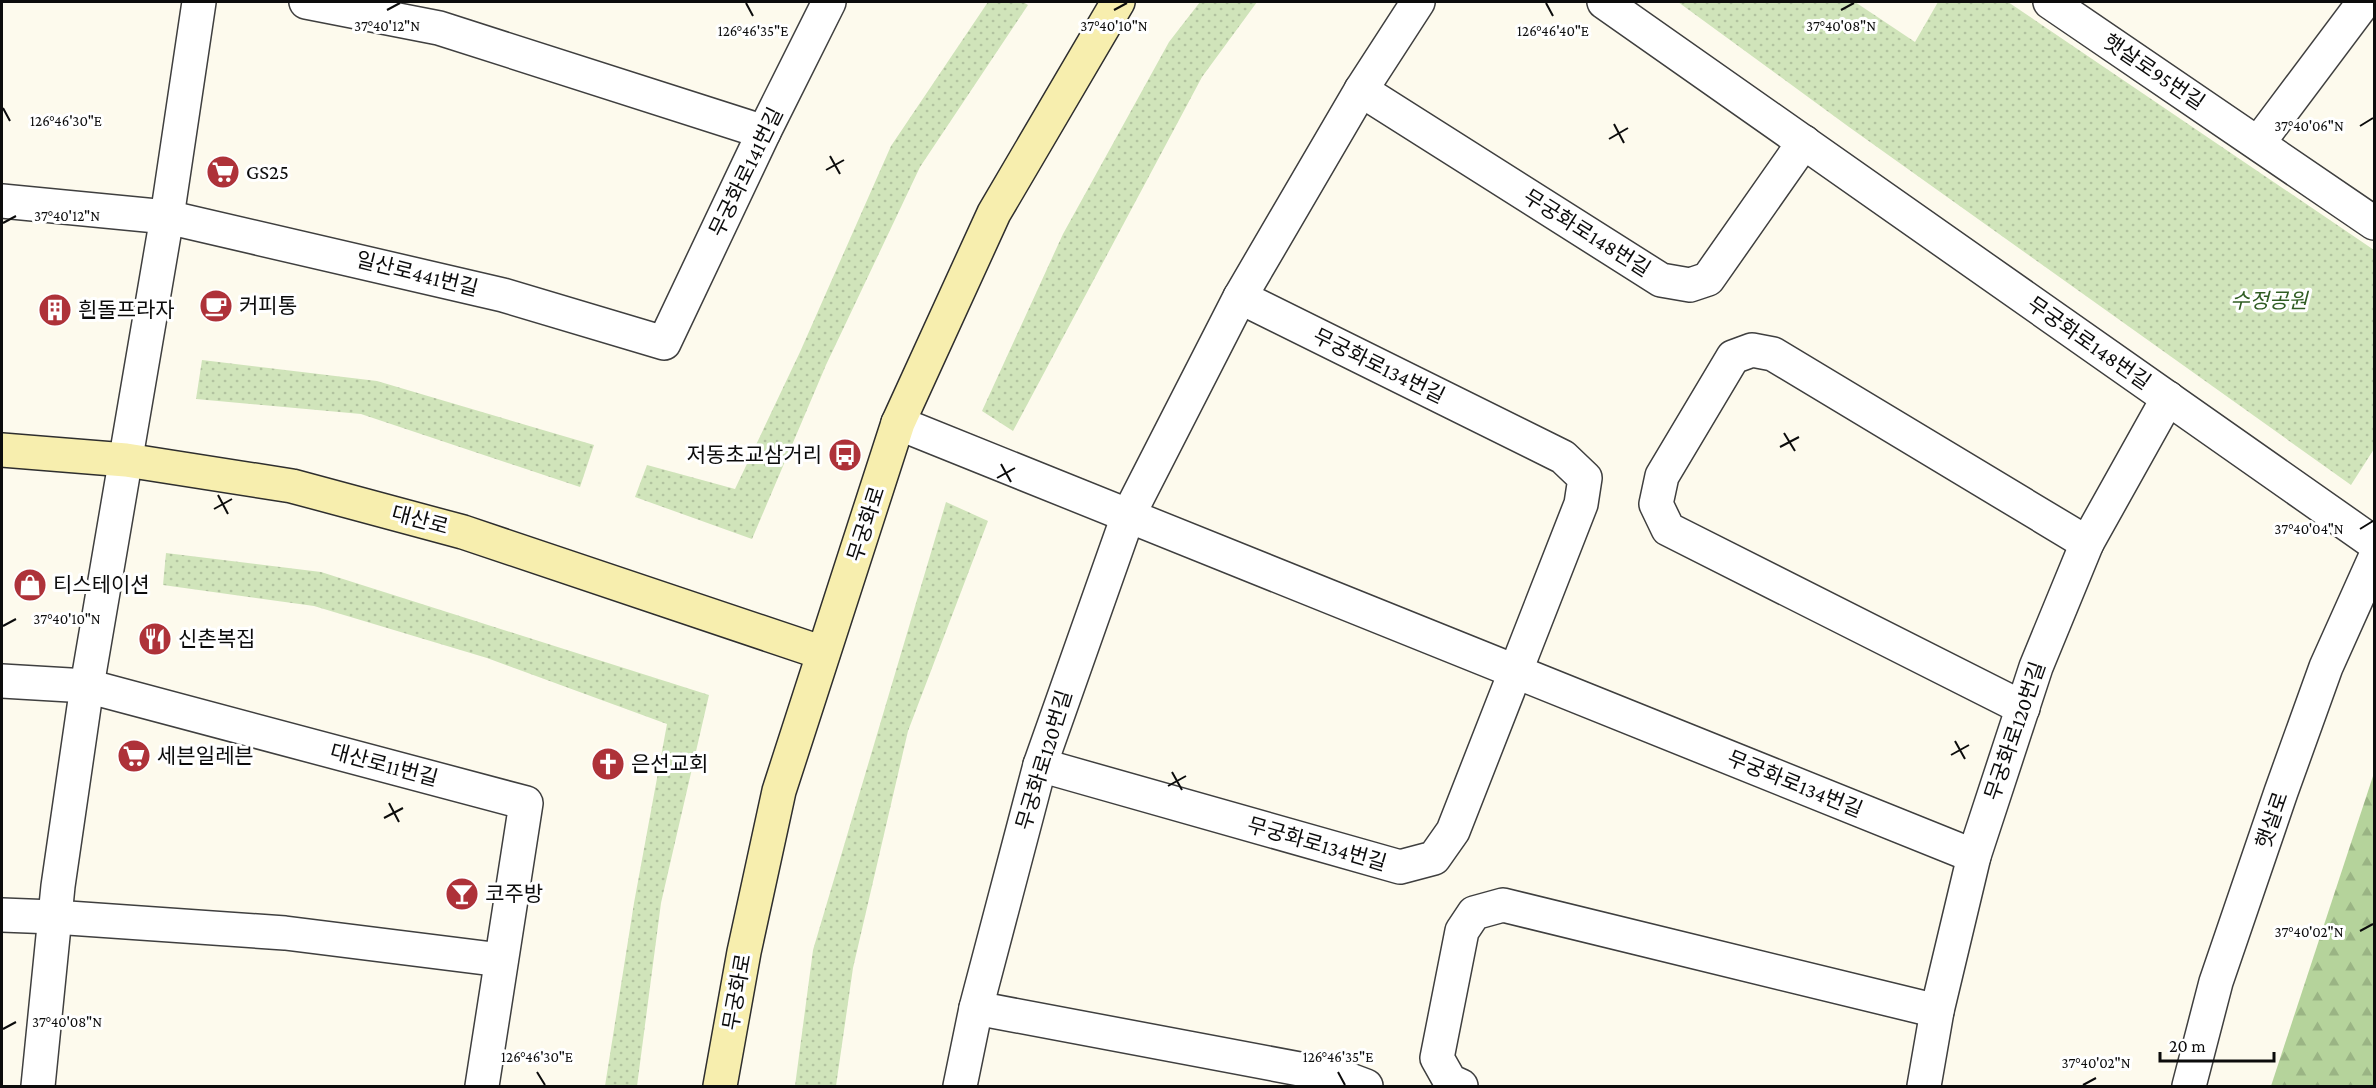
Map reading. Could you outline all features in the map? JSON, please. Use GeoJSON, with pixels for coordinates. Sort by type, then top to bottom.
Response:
{"type":"FeatureCollection","features":[{"type":"Feature","properties":{"kind":"main road","name":"무궁화로"},"geometry":{"type":"LineString","coordinates":[[720,1086],[744,952],[779,791],[898,423],[994,213],[1110,4]]}},
{"type":"Feature","properties":{"kind":"main road","name":"대산로"},"geometry":{"type":"LineString","coordinates":[[2,450],[126,460],[292,486],[463,532],[823,654]]}},
{"type":"Feature","properties":{"kind":"street"},"geometry":{"type":"LineString","coordinates":[[38,1086],[54,917],[87,686],[167,216],[199,2]]}},
{"type":"Feature","properties":{"kind":"street"},"geometry":{"type":"LineString","coordinates":[[306,2],[439,15],[764,132]]}},
{"type":"Feature","properties":{"kind":"street","name":"무궁화로141번길"},"geometry":{"type":"LineString","coordinates":[[664,343],[764,132],[829,2]]}},
{"type":"Feature","properties":{"kind":"street"},"geometry":{"type":"LineString","coordinates":[[1128,516],[1240,297],[1361,90],[1418,2]]}},
{"type":"Feature","properties":{"kind":"street","name":"무궁화로148번길"},"geometry":{"type":"LineString","coordinates":[[1604,2],[2374,543]]}},
{"type":"Feature","properties":{"kind":"street","name":"햇살로95번길"},"geometry":{"type":"LineString","coordinates":[[2050,2],[2259,142],[2374,223]]}},
{"type":"Feature","properties":{"kind":"street"},"geometry":{"type":"LineString","coordinates":[[2259,142],[2364,2]]}},
{"type":"Feature","properties":{"kind":"street","name":"무궁화로148번길"},"geometry":{"type":"LineString","coordinates":[[1361,90],[1661,280],[1690,285],[1708,279],[1804,142]]}},
{"type":"Feature","properties":{"kind":"street","name":"일산로441번길"},"geometry":{"type":"LineString","coordinates":[[2,201],[167,216],[503,295],[664,343]]}},
{"type":"Feature","properties":{"kind":"street","name":"무궁화로134번길"},"geometry":{"type":"LineString","coordinates":[[1040,765],[1400,867],[1434,858],[1453,831],[1581,504],[1585,478],[1563,457],[1240,297]]}},
{"type":"Feature","properties":{"kind":"street"},"geometry":{"type":"LineString","coordinates":[[2022,708],[1668,529],[1656,504],[1662,476],[1733,357],[1752,350],[1773,354],[2086,543]]}},
{"type":"Feature","properties":{"kind":"street","name":"무궁화로120번길"},"geometry":{"type":"LineString","coordinates":[[1924,1086],[1937,1011],[1974,856],[2036,667],[2086,543],[2168,398]]}},
{"type":"Feature","properties":{"kind":"street","name":"무궁화로134번길"},"geometry":{"type":"LineString","coordinates":[[898,423],[1974,856]]}},
{"type":"Feature","properties":{"kind":"street","name":"무궁화로120번길"},"geometry":{"type":"LineString","coordinates":[[960,1086],[976,1008],[1040,765],[1128,516]]}},
{"type":"Feature","properties":{"kind":"street","name":"햇살로"},"geometry":{"type":"LineString","coordinates":[[2189,1086],[2216,982],[2281,792],[2326,667],[2374,560]]}},
{"type":"Feature","properties":{"kind":"street","name":"대산로11번길"},"geometry":{"type":"LineString","coordinates":[[2,681],[87,686],[526,803],[482,1086]]}},
{"type":"Feature","properties":{"kind":"street"},"geometry":{"type":"LineString","coordinates":[[1455,1084],[1437,1058],[1462,931],[1474,913],[1503,905],[1937,1011]]}},
{"type":"Feature","properties":{"kind":"street"},"geometry":{"type":"LineString","coordinates":[[2,915],[285,933],[501,960]]}},
{"type":"Feature","properties":{"kind":"street"},"geometry":{"type":"LineString","coordinates":[[976,1008],[1342,1077],[1366,1086]]}},
{"type":"Feature","properties":{"kind":"green space"},"geometry":{"type":"Polygon","coordinates":[[[988,2],[1023,2],[1028,5],[920,167],[826,365],[752,539],[635,497],[647,465],[735,489],[800,352],[891,146],[988,2]]]}},
{"type":"Feature","properties":{"kind":"green space"},"geometry":{"type":"Polygon","coordinates":[[[1200,2],[1257,2],[1202,77],[1013,431],[982,411],[1063,234],[1169,42],[1200,2]]]}},
{"type":"Feature","properties":{"kind":"green space","name":"수정공원"},"geometry":{"type":"Polygon","coordinates":[[[1678,2],[1855,2],[1915,42],[1938,2],[2008,2],[2374,250],[2374,449],[2351,485],[1849,127],[1678,2]]]}},
{"type":"Feature","properties":{"kind":"green space"},"geometry":{"type":"Polygon","coordinates":[[[202,360],[377,381],[594,445],[580,487],[361,414],[196,399],[202,360]]]}},
{"type":"Feature","properties":{"kind":"green space"},"geometry":{"type":"Polygon","coordinates":[[[946,502],[988,521],[908,731],[853,968],[836,1086],[795,1086],[813,950],[946,502]]]}},
{"type":"Feature","properties":{"kind":"green space"},"geometry":{"type":"Polygon","coordinates":[[[166,553],[321,572],[709,695],[661,903],[637,1086],[605,1086],[634,903],[667,724],[487,658],[314,606],[163,585],[166,553]]]}},
{"type":"Feature","properties":{"kind":"green space"},"geometry":{"type":"Polygon","coordinates":[[[2374,773],[2374,1086],[2271,1086],[2374,773]]]}},
{"type":"Feature","properties":{"kind":"place","name":"GS25"},"geometry":{"type":"Point","coordinates":[223,172]}},
{"type":"Feature","properties":{"kind":"place","name":"커피통"},"geometry":{"type":"Point","coordinates":[216,306]}},
{"type":"Feature","properties":{"kind":"place","name":"흰돌프라자"},"geometry":{"type":"Point","coordinates":[55,310]}},
{"type":"Feature","properties":{"kind":"place","name":"저동초교삼거리"},"geometry":{"type":"Point","coordinates":[845,455]}},
{"type":"Feature","properties":{"kind":"place","name":"티스테이션"},"geometry":{"type":"Point","coordinates":[30,585]}},
{"type":"Feature","properties":{"kind":"place","name":"신촌복집"},"geometry":{"type":"Point","coordinates":[155,639]}},
{"type":"Feature","properties":{"kind":"place","name":"세븐일레븐"},"geometry":{"type":"Point","coordinates":[134,756]}},
{"type":"Feature","properties":{"kind":"place","name":"은선교회"},"geometry":{"type":"Point","coordinates":[608,764]}},
{"type":"Feature","properties":{"kind":"place","name":"코주방"},"geometry":{"type":"Point","coordinates":[462,894]}}]}
